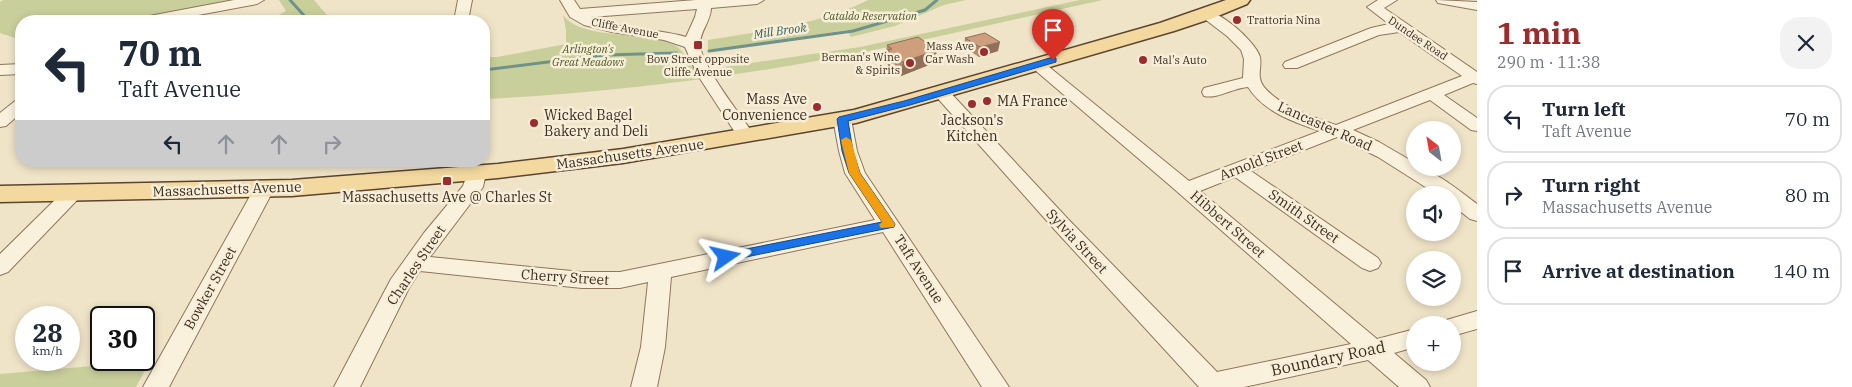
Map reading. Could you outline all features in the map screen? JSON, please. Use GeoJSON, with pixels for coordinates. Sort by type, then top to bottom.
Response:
{"type":"FeatureCollection","features":[{"type":"Feature","properties":{"kind":"main road","name":"Massachusetts Avenue"},"geometry":{"type":"LineString","coordinates":[[0,194],[264,189],[476,173],[623,156],[842,119],[1037,65],[1207,14],[1241,0]]}},
{"type":"Feature","properties":{"kind":"street"},"geometry":{"type":"LineString","coordinates":[[176,15],[257,0]]}},
{"type":"Feature","properties":{"kind":"street"},"geometry":{"type":"LineString","coordinates":[[460,15],[465,0]]}},
{"type":"Feature","properties":{"kind":"street","name":"Cliffe Avenue"},"geometry":{"type":"LineString","coordinates":[[568,0],[575,14],[589,22],[666,36],[692,44]]}},
{"type":"Feature","properties":{"kind":"street"},"geometry":{"type":"LineString","coordinates":[[575,14],[605,10],[757,0]]}},
{"type":"Feature","properties":{"kind":"street","name":"Dundee Road"},"geometry":{"type":"LineString","coordinates":[[1390,0],[1374,7],[1400,27],[1476,78]]}},
{"type":"Feature","properties":{"kind":"street"},"geometry":{"type":"LineString","coordinates":[[1443,0],[1477,6]]}},
{"type":"Feature","properties":{"kind":"street"},"geometry":{"type":"LineString","coordinates":[[704,3],[704,16],[692,44],[694,55],[746,136]]}},
{"type":"Feature","properties":{"kind":"street"},"geometry":{"type":"LineString","coordinates":[[1207,14],[1227,28],[1249,50],[1252,56],[1253,82],[1237,83],[1210,92]]}},
{"type":"Feature","properties":{"kind":"street"},"geometry":{"type":"LineString","coordinates":[[1292,66],[1376,31],[1400,27]]}},
{"type":"Feature","properties":{"kind":"street","name":"Hibbert Street"},"geometry":{"type":"LineString","coordinates":[[1037,65],[1143,154],[1188,189],[1417,387]]}},
{"type":"Feature","properties":{"kind":"street"},"geometry":{"type":"LineString","coordinates":[[0,70],[15,69]]}},
{"type":"Feature","properties":{"kind":"street","name":"Arnold Street"},"geometry":{"type":"LineString","coordinates":[[1188,189],[1476,78]]}},
{"type":"Feature","properties":{"kind":"street","name":"Lancaster Road"},"geometry":{"type":"LineString","coordinates":[[1253,82],[1256,88],[1280,107],[1360,140],[1408,166],[1438,186]]}},
{"type":"Feature","properties":{"kind":"street","name":"Sylvia Street"},"geometry":{"type":"LineString","coordinates":[[941,93],[1213,385]]}},
{"type":"Feature","properties":{"kind":"street"},"geometry":{"type":"LineString","coordinates":[[1432,94],[1477,126]]}},
{"type":"Feature","properties":{"kind":"street"},"geometry":{"type":"LineString","coordinates":[[0,122],[15,110]]}},
{"type":"Feature","properties":{"kind":"street","name":"Taft Avenue"},"geometry":{"type":"LineString","coordinates":[[842,119],[848,151],[855,173],[996,387]]}},
{"type":"Feature","properties":{"kind":"street","name":"Smith Street"},"geometry":{"type":"LineString","coordinates":[[1237,170],[1370,263]]}},
{"type":"Feature","properties":{"kind":"street","name":"Charles Street"},"geometry":{"type":"LineString","coordinates":[[347,387],[399,285],[473,187],[476,173]]}},
{"type":"Feature","properties":{"kind":"street","name":"Bowker Street"},"geometry":{"type":"LineString","coordinates":[[156,387],[264,189]]}},
{"type":"Feature","properties":{"kind":"street"},"geometry":{"type":"LineString","coordinates":[[0,267],[74,192]]}},
{"type":"Feature","properties":{"kind":"street","name":"Lancaster Road"},"geometry":{"type":"LineString","coordinates":[[1461,202],[1477,214]]}},
{"type":"Feature","properties":{"kind":"street","name":"Cherry Street"},"geometry":{"type":"LineString","coordinates":[[414,263],[589,281],[620,280],[889,224]]}},
{"type":"Feature","properties":{"kind":"street"},"geometry":{"type":"LineString","coordinates":[[644,387],[653,347],[660,273]]}},
{"type":"Feature","properties":{"kind":"street"},"geometry":{"type":"LineString","coordinates":[[1461,324],[1477,320]]}},
{"type":"Feature","properties":{"kind":"street","name":"Boundary Road"},"geometry":{"type":"LineString","coordinates":[[1213,385],[1406,340]]}},
{"type":"Feature","properties":{"kind":"green space"},"geometry":{"type":"Polygon","coordinates":[[[3,0],[240,0],[157,15],[15,15],[15,38],[0,33],[0,2],[3,0]]]}},
{"type":"Feature","properties":{"kind":"green space"},"geometry":{"type":"Polygon","coordinates":[[[279,0],[314,0],[327,15],[279,15],[286,11],[279,0]]]}},
{"type":"Feature","properties":{"kind":"green space","name":"Cataldo Reservation"},"geometry":{"type":"Polygon","coordinates":[[[868,0],[966,0],[944,5],[895,26],[851,37],[847,30],[708,50],[708,40],[790,26],[830,16],[868,0]]]}},
{"type":"Feature","properties":{"kind":"green space","name":"Arlington's Great Meadows"},"geometry":{"type":"Polygon","coordinates":[[[1080,0],[1103,0],[884,48],[770,69],[607,90],[490,99],[490,57],[566,44],[563,15],[572,23],[585,29],[664,41],[676,46],[692,67],[717,68],[860,47],[1080,0]]]}},
{"type":"Feature","properties":{"kind":"green space"},"geometry":{"type":"Polygon","coordinates":[[[90,366],[90,371],[145,371],[136,387],[0,387],[0,374],[35,371],[80,371],[80,367],[90,366]]]}},
{"type":"Feature","properties":{"kind":"building"},"geometry":{"type":"Polygon","coordinates":[[[985,33],[1000,42],[980,47],[965,38],[985,33]]]}},
{"type":"Feature","properties":{"kind":"building"},"geometry":{"type":"Polygon","coordinates":[[[918,37],[937,50],[903,62],[888,50],[892,49],[887,45],[918,37]]]}},
{"type":"Feature","properties":{"kind":"waterway"},"geometry":{"type":"LineString","coordinates":[[290,0],[304,15]]}},
{"type":"Feature","properties":{"kind":"waterway","name":"Mill Brook"},"geometry":{"type":"LineString","coordinates":[[709,51],[853,31],[925,10],[937,0]]}},
{"type":"Feature","properties":{"kind":"waterway"},"geometry":{"type":"LineString","coordinates":[[490,69],[604,55],[677,53]]}},
{"type":"Feature","properties":{"kind":"slow traffic"},"geometry":{"type":"LineString","coordinates":[[846,140],[849,158],[855,173],[889,224],[885,225]]}},
{"type":"Feature","properties":{"kind":"place","name":"Trattoria Nina"},"geometry":{"type":"Point","coordinates":[1237,20]}},
{"type":"Feature","properties":{"kind":"place","name":"Bow Street opposite Cliffe Avenue"},"geometry":{"type":"Point","coordinates":[698,45]}},
{"type":"Feature","properties":{"kind":"place","name":"Mass Ave Car Wash"},"geometry":{"type":"Point","coordinates":[984,52]}},
{"type":"Feature","properties":{"kind":"place","name":"Mal's Auto"},"geometry":{"type":"Point","coordinates":[1143,60]}},
{"type":"Feature","properties":{"kind":"place","name":"Berman's Wine & Spirits"},"geometry":{"type":"Point","coordinates":[910,63]}},
{"type":"Feature","properties":{"kind":"place","name":"MA France"},"geometry":{"type":"Point","coordinates":[987,101]}},
{"type":"Feature","properties":{"kind":"place","name":"Jackson's Kitchen"},"geometry":{"type":"Point","coordinates":[972,104]}},
{"type":"Feature","properties":{"kind":"place","name":"Mass Ave Convenience"},"geometry":{"type":"Point","coordinates":[817,107]}},
{"type":"Feature","properties":{"kind":"place","name":"Wicked Bagel Bakery and Deli"},"geometry":{"type":"Point","coordinates":[534,123]}},
{"type":"Feature","properties":{"kind":"place","name":"Massachusetts Ave @ Charles St"},"geometry":{"type":"Point","coordinates":[447,181]}},
{"type":"Feature","properties":{"kind":"route"},"geometry":{"type":"LineString","coordinates":[[726,257],[889,224],[855,173],[849,158],[842,119],[907,103],[1053,60]]}}]}
